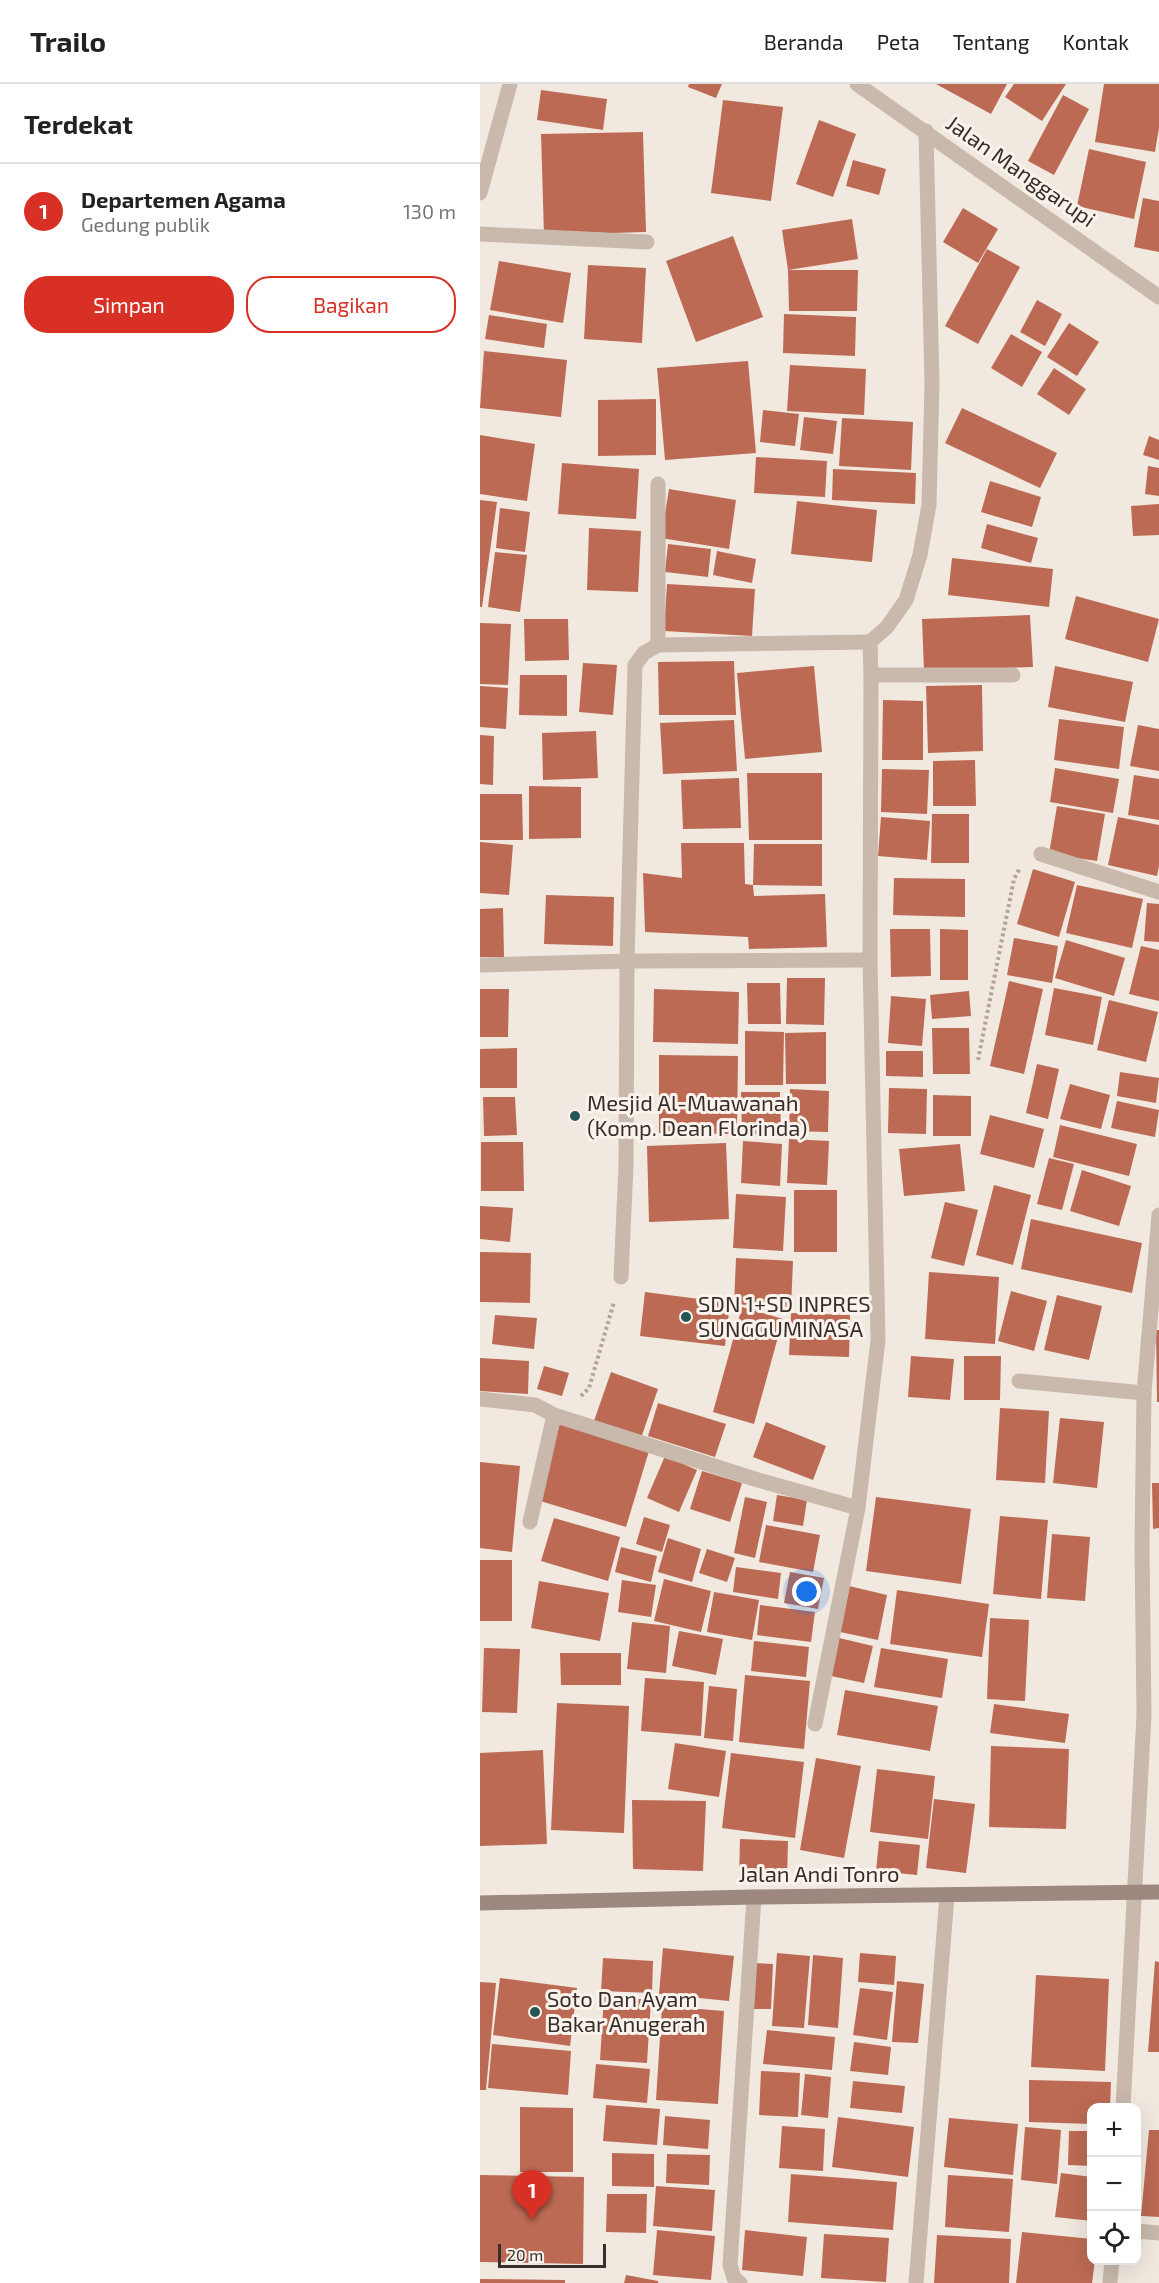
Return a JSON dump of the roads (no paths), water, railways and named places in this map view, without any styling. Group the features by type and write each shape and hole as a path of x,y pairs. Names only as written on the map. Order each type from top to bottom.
{"street":[{"path":"480,190 510,84"},
{"name":"Jalan Manggarupi","path":"857,84 1159,297"},
{"path":"621,1277 626,1166 627,961 635,665 644,653 658,645 870,642 887,627 906,600 920,555 929,505 932,383 926,131"},
{"path":"480,234 647,242"},
{"path":"658,484 658,645"},
{"path":"815,1724 858,1508 878,1340 870,960 870,642"},
{"path":"871,675 1012,675"},
{"path":"1041,854 1159,892"},
{"path":"480,966 627,961 870,960"},
{"path":"1123,2103 1144,1715 1142,1546 1144,1393 1159,1215"},
{"path":"1019,1381 1144,1393"},
{"path":"480,1399 535,1405 554,1415 759,1480 858,1508"},
{"path":"530,1522 554,1415"},
{"name":"Jalan Andi Tonro","path":"480,1903 1159,1892"},
{"path":"916,2283 947,1896"},
{"path":"740,2283 734,2278 730,2265 754,1897"},
{"path":"1141,2231 1159,2233"},
{"path":"1110,2283 1112,2265"}],"place":[{"name":"Mesjid Al-Muawanah (Komp. Dean Florinda)","path":"575,1116"},
{"name":"SDN 1+SD INPRES SUNGGUMINASA","path":"686,1317"},
{"name":"Soto Dan Ayam Bakar Anugerah","path":"535,2012"},
{"name":"Departemen Agama","path":"532,2220"}]}
